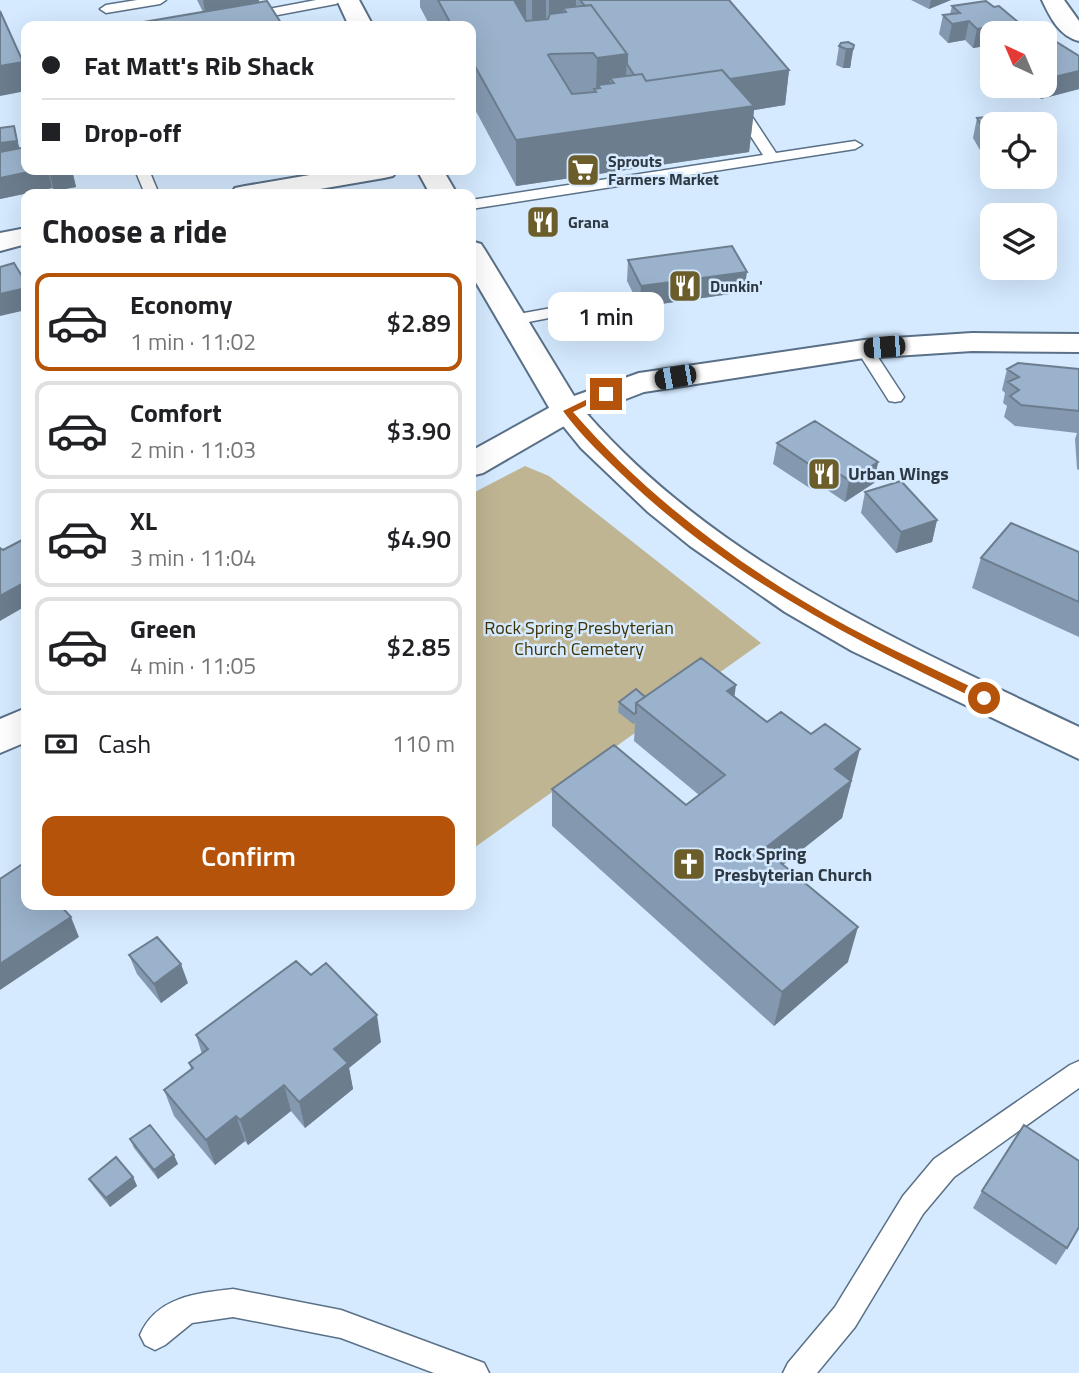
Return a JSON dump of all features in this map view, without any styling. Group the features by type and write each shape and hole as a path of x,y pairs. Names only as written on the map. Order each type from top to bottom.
{"main road":[{"path":"348,0 358,21"},
{"path":"1053,0 1064,20 1079,34"},
{"path":"272,189 347,175"},
{"path":"0,242 21,237"},
{"path":"476,258 567,411 594,443 660,504 702,538 788,597 865,640 1079,744"},
{"path":"476,463 567,411 639,383 864,349 972,342 1079,344"},
{"path":"0,738 21,726"}],"lane":[{"path":"105,5 160,0"},
{"path":"222,21 295,4 336,0"},
{"path":"742,112 772,158"},
{"path":"476,204 855,145"},
{"path":"513,320 579,307"},
{"path":"864,349 895,397"},
{"path":"798,1373 845,1317 913,1205 944,1168 1079,1073"},
{"path":"155,1335 186,1310 233,1303 341,1324 474,1373"}],"green space":[{"name":"Rock Spring Presbyterian Church Cemetery","path":"525,466 549,476 761,643 476,846 476,491"}],"building":[{"path":"438,0 514,0 526,21 548,19 550,14 566,12 563,8 591,5 627,54 597,58 593,53 548,55 572,94 596,92 594,89 600,88 598,85 614,83 610,78 642,74 646,81 722,70 754,106 516,140 476,68 476,21 449,21"},
{"path":"580,0 729,0 789,70 730,79 722,70 646,81 642,74 634,75 627,64 627,54 591,5 585,6"},
{"path":"267,1 280,21 149,21"},
{"path":"986,1 994,7 999,6 1017,21 980,21 980,28 977,29 969,21 952,24 943,15 960,13 952,6"},
{"path":"0,11 21,62 0,66"},
{"path":"1057,42 1079,56 1079,71 1057,76"},
{"path":"841,43 854,45 853,49 839,46"},
{"path":"14,126 17,141 0,143 0,128"},
{"path":"21,148 21,174 0,178 0,152"},
{"path":"732,246 747,272 641,286 628,260"},
{"path":"14,263 21,275 21,289 0,294 0,267"},
{"path":"1018,363 1079,369 1079,411 1021,405 1010,396 1019,390 1008,382 1019,377 1007,369"},
{"path":"815,421 878,462 849,480 823,464 815,468 777,443"},
{"path":"901,481 937,520 901,532 865,492"},
{"path":"1011,523 1079,552 1079,602 981,558"},
{"path":"21,541 21,585 0,596 0,548 3,550"},
{"name":"Rock Spring Presbyterian Church","path":"701,658 736,685 727,691 767,722 781,712 811,734 825,724 860,749 835,769 851,781 764,849 858,927 782,992 552,789 614,745 686,805 725,775 636,703"},
{"path":"636,689 645,697 636,703 634,714 619,702"},
{"path":"21,865 21,910 65,910 71,917 0,964 0,879"},
{"path":"157,937 181,964 154,984 129,955"},
{"path":"296,961 311,975 326,963 377,1015 334,1049 348,1063 299,1102 284,1085 240,1120 236,1116 206,1140 164,1090 193,1068 189,1063 208,1049 196,1035"},
{"path":"150,1125 174,1155 154,1170 130,1139"},
{"path":"1024,1125 1079,1161 1079,1227 1067,1248 982,1191"},
{"path":"116,1157 133,1177 106,1198 89,1179"}],"place":[{"name":"Sprouts Farmers Market","path":"583,170"},
{"name":"Grana","path":"543,222"},
{"name":"Dunkin'","path":"685,286"},
{"name":"Urban Wings","path":"824,474"},
{"name":"Rock Spring Presbyterian Church","path":"689,864"}],"route":[{"path":"606,394 567,411 594,443 660,504 702,538 798,603 865,640 984,698"}]}
